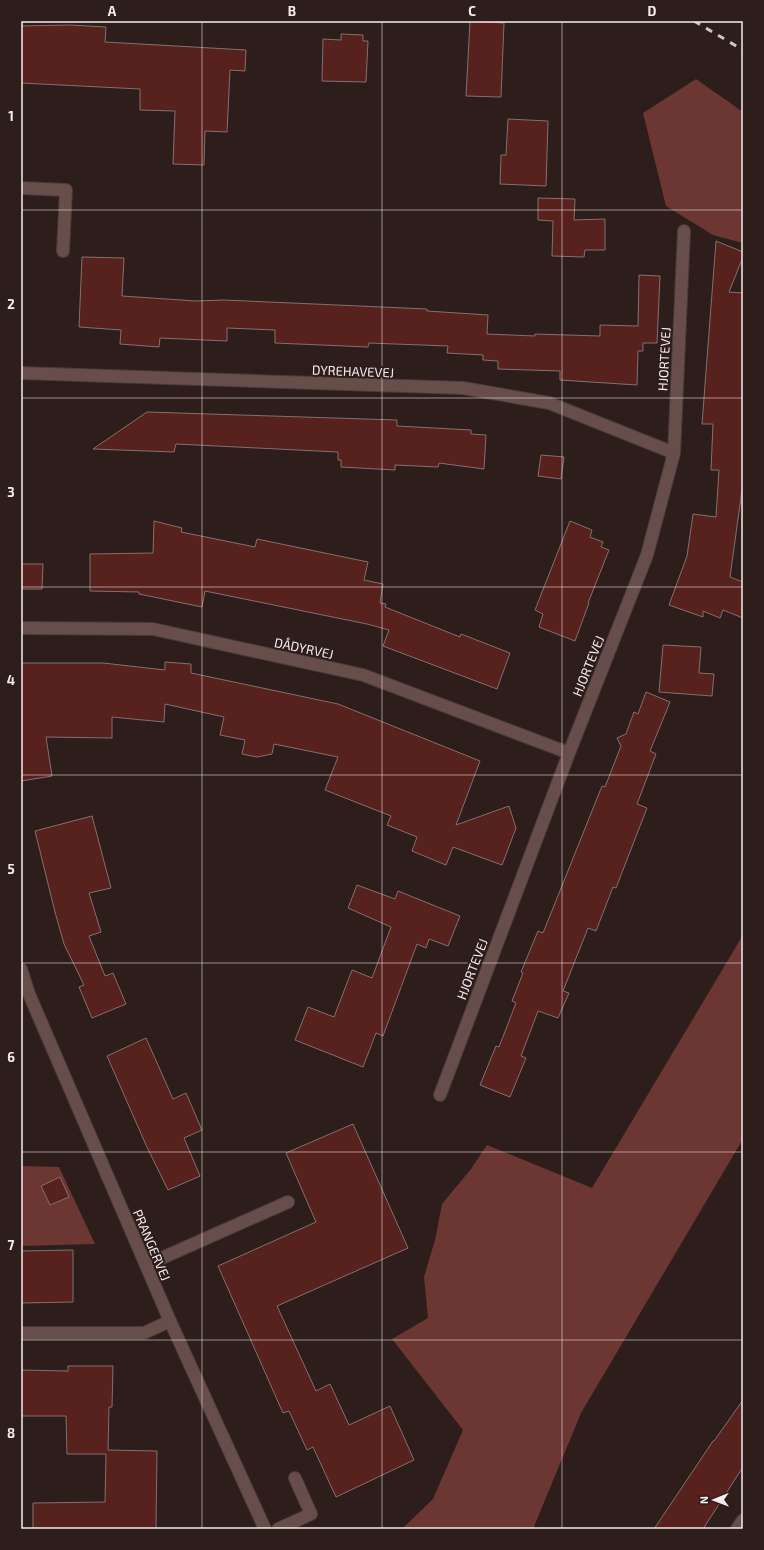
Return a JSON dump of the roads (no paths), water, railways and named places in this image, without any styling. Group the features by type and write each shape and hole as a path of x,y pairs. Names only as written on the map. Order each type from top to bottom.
{"street":[{"path":"21,188 66,190 63,251"},
{"name":"HJORTEVEJ","path":"440,1095 569,752 647,555 674,453 684,231"},
{"name":"DYREHAVEVEJ","path":"21,373 463,388 550,404 674,453"},
{"name":"DÅDYRVEJ","path":"21,628 153,629 363,675 569,752"},
{"name":"PRANGERVEJ","path":"21,969 25,995 170,1321 265,1529"},
{"path":"146,1265 288,1202"},
{"path":"21,1333 144,1333 170,1321"},
{"path":"278,1529 311,1514 295,1478"},
{"path":"737,1529 743,1520"}],"railway":[{"path":"694,21 743,50"}]}
